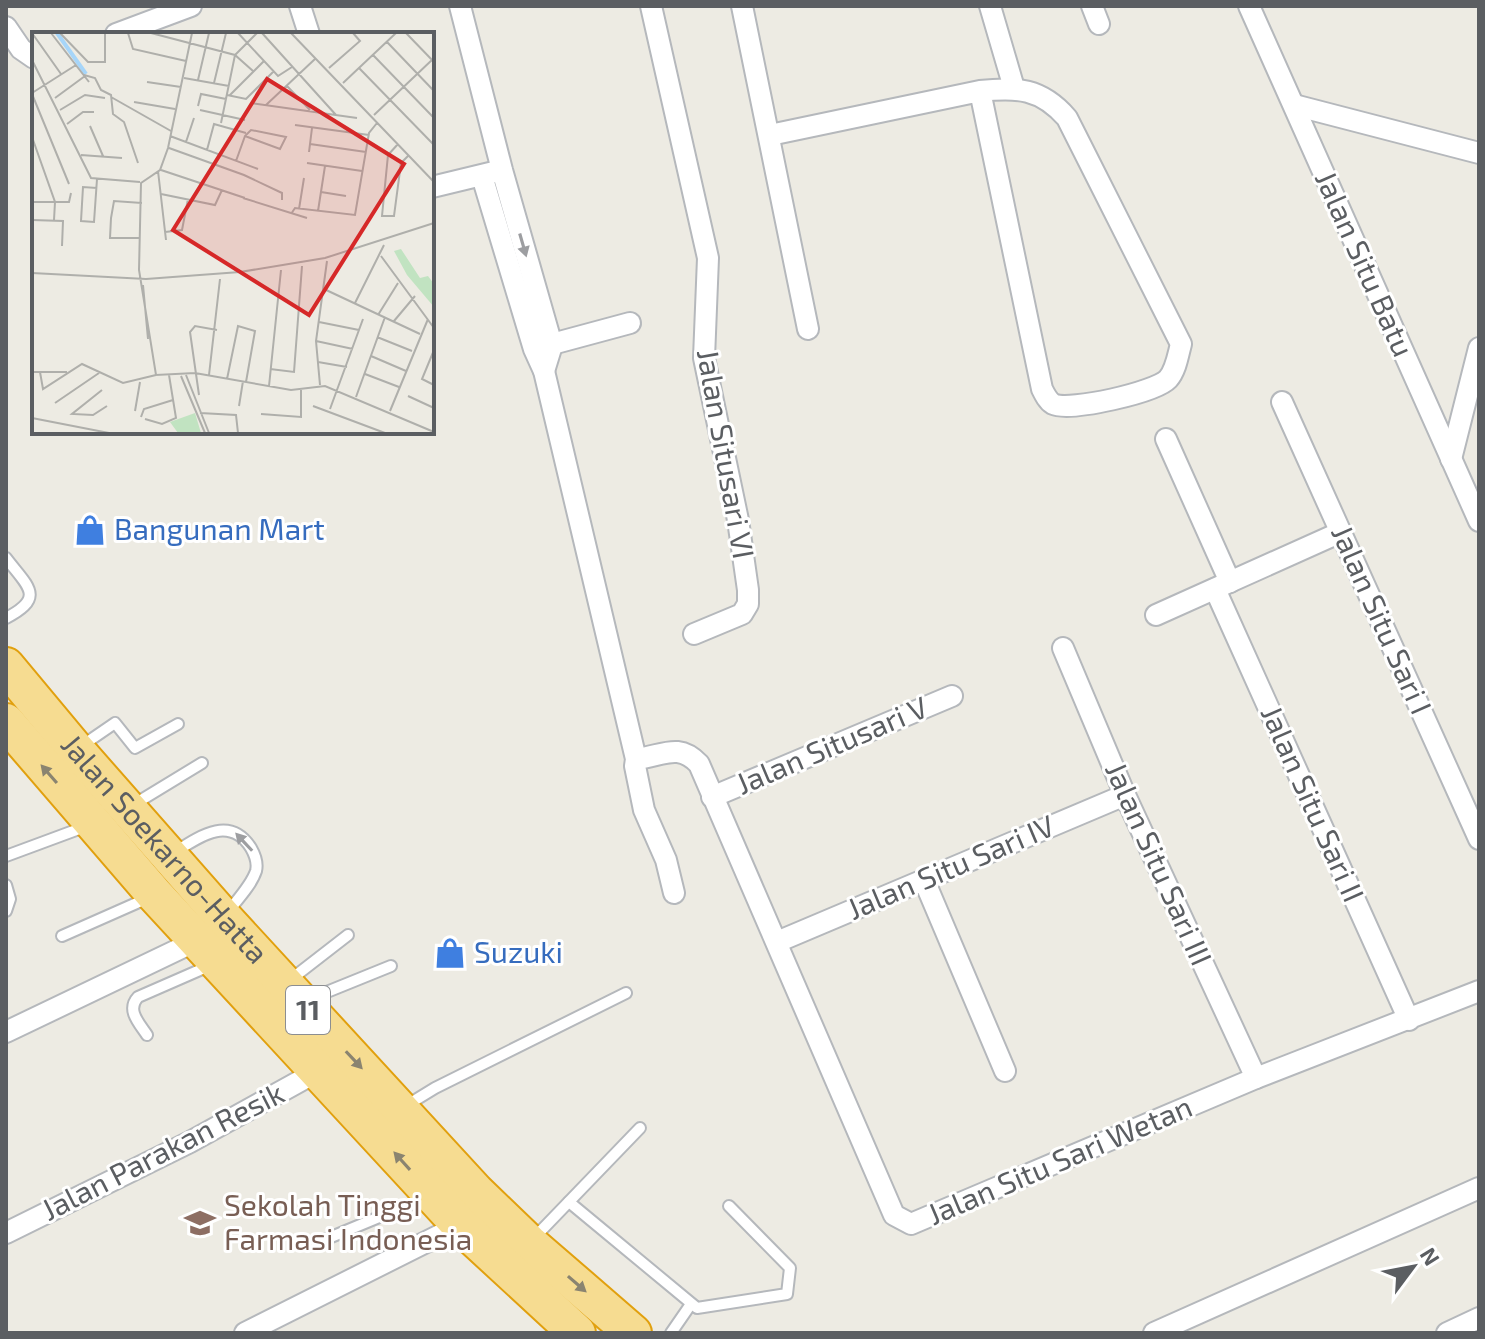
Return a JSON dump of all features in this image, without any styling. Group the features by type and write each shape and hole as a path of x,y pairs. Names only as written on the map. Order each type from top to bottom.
{"highway":[{"name":"Jalan Soekarno-Hatta","path":"6,666 169,856 213,939 320,1070 460,1225 577,1333"},
{"name":"Jalan Soekarno-Hatta","path":"6,722 155,895 293,993 476,1192 529,1243 633,1333"}],"street":[{"path":"121,32 191,6"},
{"path":"300,6 308,32"},
{"path":"460,6 492,173 543,347 544,371 636,759 644,810 666,860 674,893"},
{"name":"Jalan Situsari VI","path":"651,6 708,258 704,358 738,520 748,590 748,604 742,614 694,634"},
{"path":"742,6 808,329"},
{"path":"990,6 1014,88"},
{"name":"Jalan Situ Batu","path":"1249,6 1451,459 1470,485 1479,521"},
{"path":"6,27 21,49 32,57"},
{"path":"770,135 980,91 1014,88 1041,96 1057,106 1067,118 1181,344 1173,371 1161,384 1096,404 1056,405 1046,397 980,91"},
{"path":"1294,105 1479,153"},
{"path":"434,187 492,173"},
{"path":"543,347 630,323"},
{"path":"1451,459 1479,348"},
{"name":"Jalan Situ Sari I","path":"1282,402 1479,839"},
{"name":"Jalan Situ Sari II","path":"1166,439 1222,585 1409,1020"},
{"path":"1156,615 1341,532"},
{"name":"Jalan Situ Sari III","path":"1063,648 1125,795 1256,1078"},
{"name":"Jalan Situsari V","path":"712,797 952,696"},
{"name":"Jalan Situ Sari Wetan","path":"636,759 676,750 690,754 699,764 894,1215 911,1224 1256,1078 1479,991"},
{"name":"Jalan Situ Sari IV","path":"777,942 1125,795"},
{"path":"924,880 1005,1071"},
{"path":"6,1032 213,939"},
{"name":"Jalan Parakan Resik","path":"6,1233 190,1142 320,1070"},
{"path":"1154,1333 1479,1188"},
{"path":"252,1332 460,1225"},
{"path":"1447,1333 1479,1318"}],"lane":[{"path":"6,558 28,588 31,599 27,607 6,618"},
{"path":"76,750 112,724 119,725 135,748 178,724"},
{"path":"127,809 202,763"},
{"path":"6,856 93,824"},
{"path":"147,1035 132,1010 133,1003 213,939 256,871 256,857 249,844 235,832 224,829 210,832 169,856"},
{"path":"6,885 10,899 6,911"},
{"path":"62,936 155,895"},
{"path":"293,993 348,935"},
{"path":"293,993 391,966"},
{"path":"399,1110 435,1088 626,993"},
{"path":"529,1243 640,1128"},
{"path":"324,1240 433,1195"},
{"path":"569,1202 691,1304 702,1308 784,1295 788,1292 790,1268 729,1206"},
{"path":"671,1333 691,1304"}],"place":[{"name":"Bangunan Mart","path":"90,530"},
{"name":"Suzuki","path":"450,953"},
{"name":"Sekolah Tinggi Farmasi Indonesia","path":"200,1223"}]}
